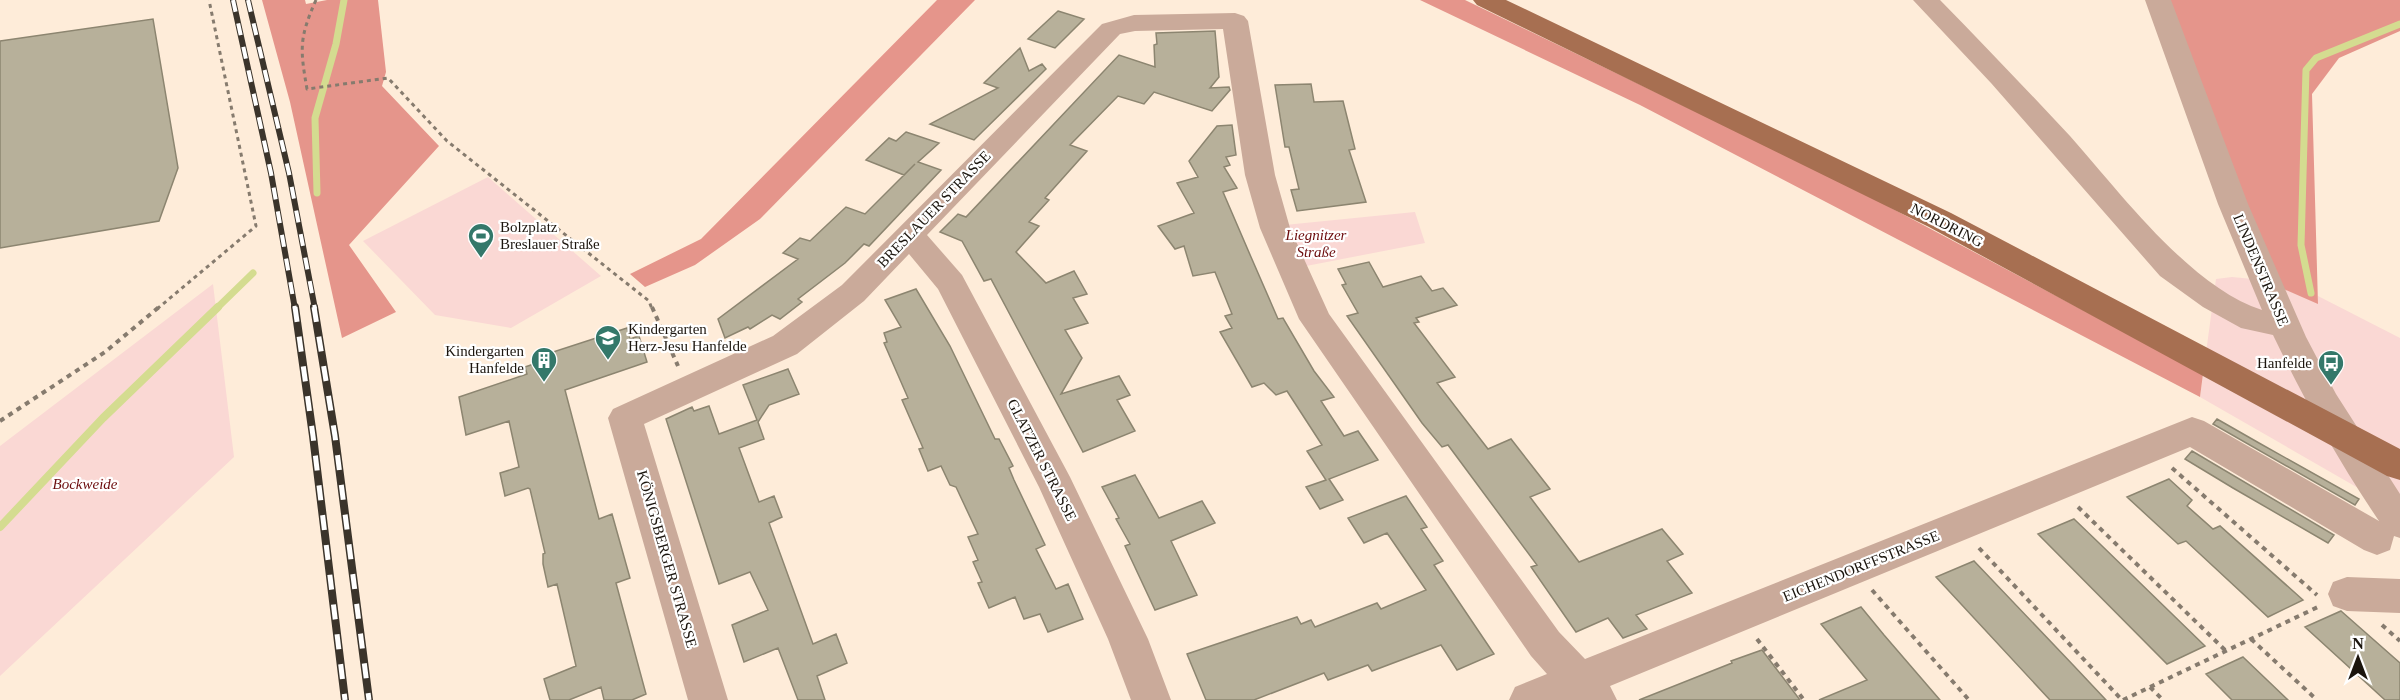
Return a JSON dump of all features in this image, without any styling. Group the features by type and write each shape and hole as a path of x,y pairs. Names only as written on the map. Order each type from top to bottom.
{"main road":[{"name":"NORDRING","path":"1486,0 1940,220 2400,466"}],"street":[{"path":"1926,0 2001,77 2171,268 2214,299 2252,320 2284,325"},
{"name":"LINDENSTRASSE","path":"2158,0 2262,280 2316,392 2388,531"},
{"path":"1236,10 1260,175 1275,228 1315,319 1545,644 1588,690"},
{"name":"BRESLAUER STRASSE","path":"625,417 785,345 853,293 1111,29 1134,22 1236,10"},
{"name":"GLATZER STRASSE","path":"909,234 951,283 988,354 1062,497 1128,639 1151,700"},
{"name":"KÖNIGSBERGER STRASSE","path":"625,417 708,700"},
{"name":"EICHENDORFFSTRASSE","path":"1529,700 1588,690 1738,615 2192,432 2388,531"},
{"path":"2337,598 2400,596"}],"path":[{"path":"0,421 105,352 256,226 208,0"},
{"path":"316,0 304,26 300,51 307,88 388,78 447,141 649,301 683,377 691,388"},
{"path":"2151,449 2302,585 2337,598 2400,641"},
{"path":"2058,486 2226,651"},
{"path":"1959,526 2122,700 2337,598"},
{"path":"1854,569 1969,700"},
{"path":"1738,615 1804,700"},
{"path":"2251,639 2317,700"},
{"path":"2150,687 2163,700"}],"green space":[{"name":"Bolzplatz Breslauer Straße","path":"488,177 601,276 511,328 435,315 363,241"},
{"name":"Liegnitzer Straße","path":"1415,212 1425,243 1301,267 1285,225"},
{"path":"2232,277 2263,280 2318,303 2318,296 2400,338 2400,523 2386,504 2200,397 2216,279"},
{"name":"Bockweide","path":"213,284 234,457 0,676 0,446"}],"shaded area":[{"path":"262,0 305,0 306,4 327,0 378,0 386,72 382,86 439,146 349,245 396,312 342,338 290,102"},
{"path":"937,0 975,0 760,219 695,265 645,287 630,274 701,239"},
{"path":"1420,0 1465,0 1850,186 2203,374 2200,397 1640,105"},
{"path":"2158,0 2400,0 2400,31 2339,58 2312,94 2318,304 2263,280"}],"building":[{"path":"1058,11 1084,19 1055,48 1028,39"},
{"path":"153,19 178,168 159,221 0,248 0,41"},
{"path":"1215,31 1219,77 1210,88 1229,87 1230,90 1212,111 1154,92 1144,104 1118,96 1070,145 1087,151 1045,198 1049,200 1029,222 1039,226 1016,252 1046,283 1074,271 1087,294 1073,298 1088,323 1065,330 1082,358 1061,394 1119,376 1130,395 1117,400 1135,431 1083,452 991,279 984,281 962,241 940,232 958,214 966,217 1119,55 1155,67 1156,33"},
{"path":"1020,48 1029,71 1042,64 1046,69 974,140 930,124 998,88 984,83"},
{"path":"1311,84 1314,102 1343,101 1355,149 1349,150 1366,202 1297,211 1291,190 1299,189 1289,147 1285,147 1275,85"},
{"path":"1232,125 1236,155 1226,157 1230,165 1224,167 1237,188 1223,192 1278,319 1283,318 1314,371 1334,397 1321,401 1344,436 1358,431 1378,460 1329,479 1343,500 1320,509 1306,487 1326,480 1307,451 1322,445 1287,391 1276,395 1264,383 1252,387 1220,332 1232,328 1225,316 1232,314 1215,272 1193,276 1184,246 1175,249 1158,226 1194,213 1177,183 1198,177 1189,161 1217,126"},
{"path":"906,132 939,143 918,162 941,170 869,246 864,244 845,263 798,299 802,302 780,319 772,315 750,329 748,327 725,338 718,319 798,259 783,253 800,238 810,241 846,207 865,214 904,175 866,160 889,138 896,141"},
{"path":"1369,262 1383,287 1421,276 1432,291 1443,288 1457,305 1416,318 1419,322 1414,323 1455,377 1437,383 1488,449 1511,439 1550,489 1530,497 1579,562 1662,529 1683,554 1667,561 1692,593 1636,615 1647,629 1623,638 1608,618 1576,632 1531,567 1537,565 1448,445 1442,447 1422,423 1347,316 1358,313 1342,285 1346,284 1338,269"},
{"path":"916,289 950,346 995,439 999,439 1013,466 1009,468 1045,545 1036,549 1056,589 1068,584 1083,619 1048,632 1040,614 1024,619 1015,597 989,608 978,583 982,582 973,562 978,560 968,537 978,534 956,487 950,485 941,466 928,471 919,449 923,448 902,400 908,398 884,343 887,342 884,333 901,327 885,300"},
{"path":"627,328 630,339 639,336 647,362 565,390 599,519 612,514 630,578 616,583 646,694 632,700 604,700 601,687 569,700 550,700 544,679 576,666 557,584 548,587 543,564 545,553 530,489 505,496 500,473 519,467 509,421 466,435 459,397 527,374 525,367 551,358 550,353"},
{"path":"788,369 799,394 769,405 758,422 764,439 739,448 759,502 774,496 782,517 769,523 813,644 836,634 847,663 817,676 825,700 798,700 778,648 744,662 732,625 768,610 750,572 719,584 666,419 692,407 694,411 709,406 719,434 757,420 743,385"},
{"path":"2217,419 2359,499 2355,505 2213,424"},
{"path":"2192,451 2334,535 2328,543 2233,488 2185,459"},
{"path":"1135,475 1159,518 1202,501 1215,523 1171,541 1197,595 1155,610 1125,546 1130,544 1116,519 1119,518 1102,487"},
{"path":"2169,479 2192,500 2187,506 2213,529 2220,526 2303,600 2268,617 2186,541 2178,544 2127,497"},
{"path":"1406,496 1427,527 1421,529 1443,561 1434,565 1494,654 1457,670 1441,645 1372,671 1368,665 1328,680 1324,673 1254,700 1206,700 1187,654 1297,617 1301,624 1311,620 1315,627 1377,603 1381,609 1426,590 1387,533 1364,543 1348,518"},
{"path":"2074,519 2205,646 2167,664 2038,534"},
{"path":"1974,561 2106,700 2050,700 1936,577"},
{"path":"1861,607 1940,700 1819,700 1867,680 1821,624"},
{"path":"2341,611 2400,663 2400,700 2385,700 2305,627"},
{"path":"1762,650 1800,700 1639,700 1732,663 1731,661"},
{"path":"2243,657 2288,700 2232,700 2206,674"}],"waterway":[{"path":"317,193 315,118 336,44 344,0"},
{"path":"2311,293 2301,245 2306,70 2316,58 2400,24"},
{"path":"216,309 253,273"},
{"path":"0,527 103,418 218,307"}],"railway":[{"path":"233,0 271,173 295,309"},
{"path":"248,0 289,173 315,309"},
{"path":"295,307 345,700"},
{"path":"314,307 335,436 369,700"}],"place":[{"name":"Bolzplatz Breslauer Straße","path":"481,259"},
{"name":"Kindergarten Herz-Jesu Hanfelde","path":"608,361"},
{"name":"Kindergarten Hanfelde","path":"544,383"},
{"name":"Hanfelde","path":"2331,386"}]}
